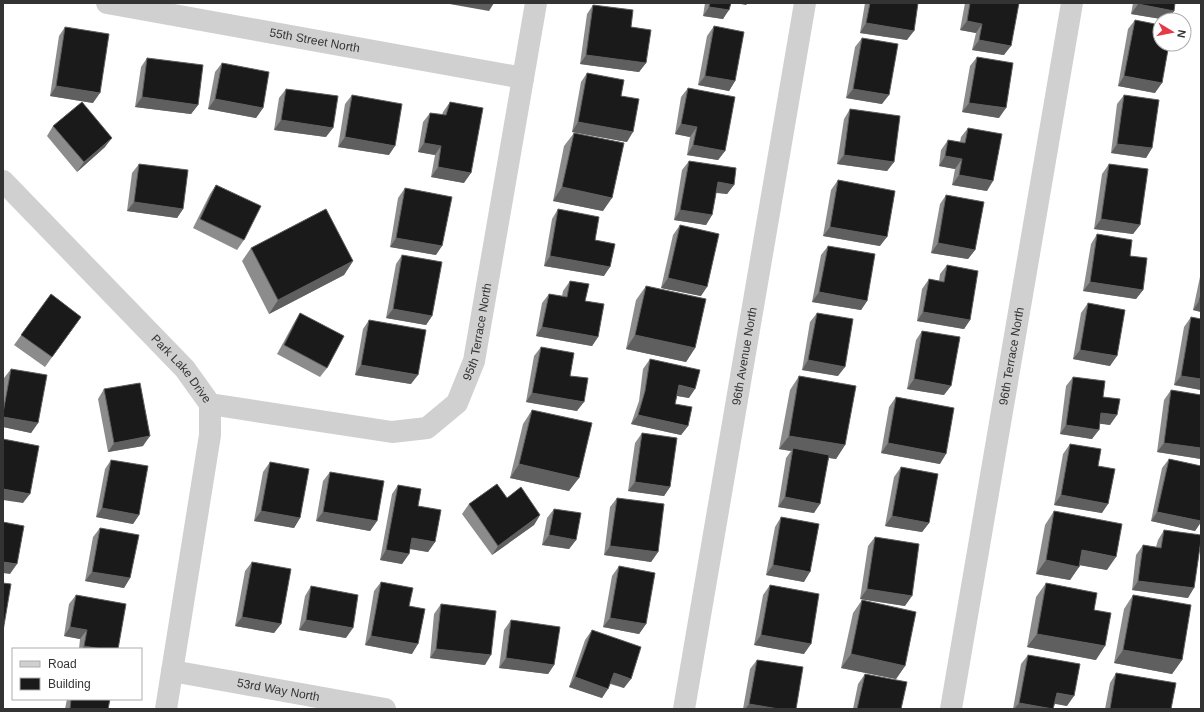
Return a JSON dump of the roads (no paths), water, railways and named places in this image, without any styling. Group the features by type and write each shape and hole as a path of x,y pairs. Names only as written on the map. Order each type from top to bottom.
{"street":[{"name":"55th Street North","path":"107,3 523,78"},
{"name":"95th Terrace North","path":"210,404 392,432 427,428 457,404 474,362 536,3"},
{"name":"96th Avenue North","path":"684,709 805,3"},
{"name":"96th Terrace North","path":"951,709 1072,3"},
{"name":"Park Lake Drive","path":"3,181 185,369 210,404 210,435 166,709"},
{"name":"53rd Way North","path":"172,671 385,709"}]}
